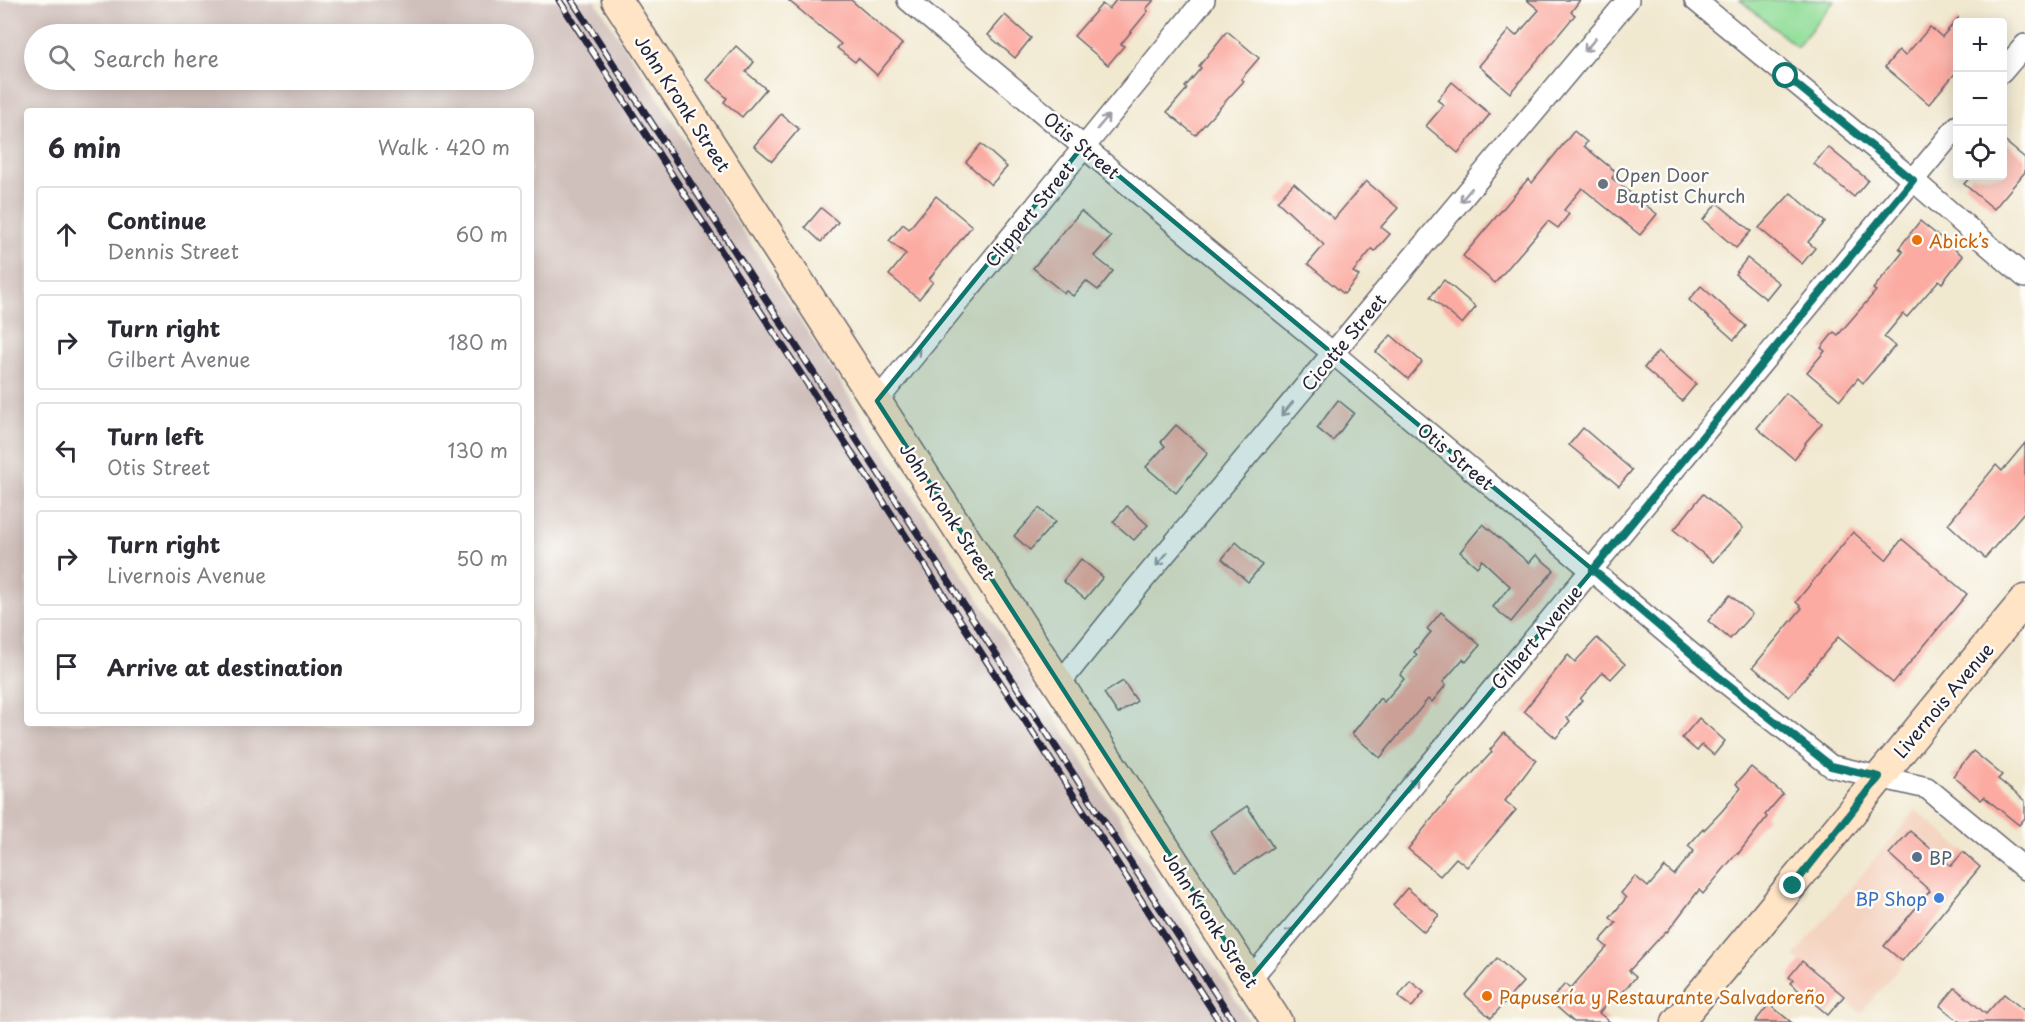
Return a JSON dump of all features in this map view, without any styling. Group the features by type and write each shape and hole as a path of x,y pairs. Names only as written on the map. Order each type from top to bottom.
{"street":[{"name":"John Kronk Street","path":"617,0 1277,1022"},
{"name":"Otis Street","path":"908,0 1720,678 1831,766 1927,788 2025,869"},
{"name":"Clippert Street","path":"877,401 1204,0"},
{"name":"Cicotte Street","path":"1059,684 1628,0"},
{"path":"1695,0 1913,180 2025,277"},
{"path":"2007,66 2025,45"},
{"name":"Gilbert Avenue","path":"1250,979 1515,660 1593,570 1953,132"},
{"name":"Livernois Avenue","path":"1677,1022 1779,903 2025,600"}],"highlighted area":[{"path":"1083,146 1593,570 1250,979 877,401"}],"shaded area":[{"path":"0,0 595,0 1250,1022 0,1022"},
{"path":"1916,810 1983,867 1861,1013 1794,956"}],"green space":[{"path":"1740,0 1835,0 1797,47"}],"building":[{"path":"788,0 851,0 902,44 877,75 858,58 855,62 837,48 841,44"},
{"path":"1116,0 1154,0 1146,9 1148,11 1121,44 1124,46 1108,65 1074,36 1102,4 1109,9"},
{"path":"1527,0 1580,0 1571,12 1575,15 1510,93 1479,66 1509,30 1516,36 1539,10"},
{"path":"1005,15 1031,38 1015,58 988,35"},
{"path":"1953,24 1953,76 1929,104 1885,67 1899,50 1905,56 1930,27 1942,37"},
{"path":"1227,31 1259,58 1241,79 1244,81 1195,135 1167,112 1187,89 1185,87 1201,68 1199,66"},
{"path":"736,46 754,62 746,72 766,89 742,117 724,102 727,98 707,80"},
{"path":"1452,82 1490,114 1458,153 1426,126 1444,105 1437,100"},
{"path":"781,114 799,129 772,161 754,146"},
{"path":"1574,131 1587,142 1584,146 1616,172 1612,178 1657,214 1640,235 1582,188 1564,210 1569,214 1558,228 1548,221 1495,283 1463,256 1528,179 1532,183"},
{"path":"2007,143 2025,158 2025,172 1994,209 1964,184 1968,180 2007,180"},
{"path":"981,144 1007,167 991,185 966,162"},
{"path":"1828,147 1868,180 1854,197 1814,164"},
{"path":"1366,181 1398,208 1381,227 1390,234 1375,251 1372,249 1353,272 1359,276 1344,294 1308,264 1324,245 1277,201 1294,183 1334,219"},
{"path":"1791,193 1825,222 1808,242 1815,248 1802,264 1759,228"},
{"path":"936,196 972,226 929,279 933,282 919,299 889,275 906,254 889,241 903,224 909,229"},
{"path":"1717,203 1751,231 1736,248 1703,220"},
{"path":"821,208 838,222 821,242 805,227"},
{"path":"1081,211 1111,237 1094,256 1113,271 1098,290 1086,281 1073,296 1066,291 1064,293 1033,268"},
{"path":"1920,221 1963,256 1942,283 1939,280 1907,317 1903,314 1884,337 1895,346 1863,383 1858,378 1840,400 1807,372 1825,351 1821,348 1834,332 1838,335 1876,291 1873,289 1903,252 1899,248"},
{"path":"1747,258 1779,283 1766,299 1735,274"},
{"path":"1444,280 1476,307 1462,324 1430,297"},
{"path":"1701,286 1746,326 1734,340 1689,300"},
{"path":"1391,335 1422,362 1408,379 1376,352"},
{"path":"1658,351 1696,384 1682,401 1644,368"},
{"path":"1786,393 1822,423 1794,459 1757,428"},
{"path":"1338,400 1354,413 1333,441 1317,428"},
{"path":"1176,425 1208,453 1176,493 1146,467 1165,446 1161,442"},
{"path":"1583,428 1632,470 1619,486 1569,445"},
{"path":"2025,443 2025,511 1985,558 1948,524 1996,465 2002,471"},
{"path":"1703,494 1743,528 1713,562 1674,530"},
{"path":"1127,506 1148,525 1134,540 1113,522"},
{"path":"1039,508 1055,522 1030,550 1014,536"},
{"path":"1483,524 1529,563 1536,555 1554,570 1511,622 1493,607 1510,586 1482,560 1477,567 1460,552"},
{"path":"1853,532 1886,560 1902,539 1967,594 1893,683 1838,637 1789,697 1753,667 1802,608 1796,602"},
{"path":"1236,542 1262,565 1248,582 1222,559"},
{"path":"1081,559 1103,577 1085,599 1063,581"},
{"path":"1730,595 1752,614 1730,639 1708,621"},
{"path":"1441,612 1480,645 1466,662 1463,659 1443,682 1446,685 1432,702 1428,699 1380,758 1352,734 1380,698 1384,702 1404,679 1400,675 1417,655 1414,652 1431,632 1427,629"},
{"path":"1597,638 1625,664 1611,679 1603,672 1580,699 1582,700 1567,718 1570,721 1556,738 1524,711 1568,655 1575,662"},
{"path":"1123,681 1137,701 1118,714 1104,693"},
{"path":"1699,718 1725,741 1714,755 1702,745 1697,751 1682,738"},
{"path":"1504,733 1536,760 1505,801 1516,810 1467,867 1456,858 1440,876 1408,849 1437,812 1492,752 1490,750"},
{"path":"1973,751 2002,775 1998,779 2025,801 2025,818 2019,825 1984,797 1981,800 1953,776"},
{"path":"1751,767 1783,794 1765,815 1767,817 1738,854 1703,894 1699,890 1667,932 1629,971 1636,977 1621,994 1617,991 1599,1013 1610,1022 1574,1022 1550,1001 1565,984 1570,989 1607,947 1600,941 1616,923 1610,918 1626,898 1621,893 1635,876 1648,887 1665,867 1674,875 1694,851 1688,846 1741,788 1736,784"},
{"path":"1247,806 1273,847 1236,872 1210,831"},
{"path":"1910,831 1951,866 1963,852 1980,867 1902,961 1884,946 1930,891 1889,854"},
{"path":"1407,888 1439,915 1424,932 1393,905"},
{"path":"1497,958 1523,982 1491,1018 1465,995"},
{"path":"1802,961 1844,996 1828,1015 1790,983 1793,980 1789,977"},
{"path":"1410,981 1424,992 1412,1007 1398,997"},
{"path":"1955,988 1986,1014 2004,994 2025,1011 2025,1022 1960,1022 1940,1006"},
{"path":"1769,1004 1791,1022 1755,1022"}],"railway":[{"path":"559,0 1220,1022"},
{"path":"572,0 1234,1022"}],"place":[{"name":"Open Door Baptist Church","path":"1603,184"},
{"name":"Abick’s","path":"1917,240"},
{"name":"BP","path":"1917,857"},
{"name":"BP Shop","path":"1939,898"},
{"name":"Papusería y Restaurante Salvadoreño","path":"1487,996"}],"route":[{"path":"1786,76 1913,180 1593,570 1720,678 1831,766 1879,777 1793,886"}]}
